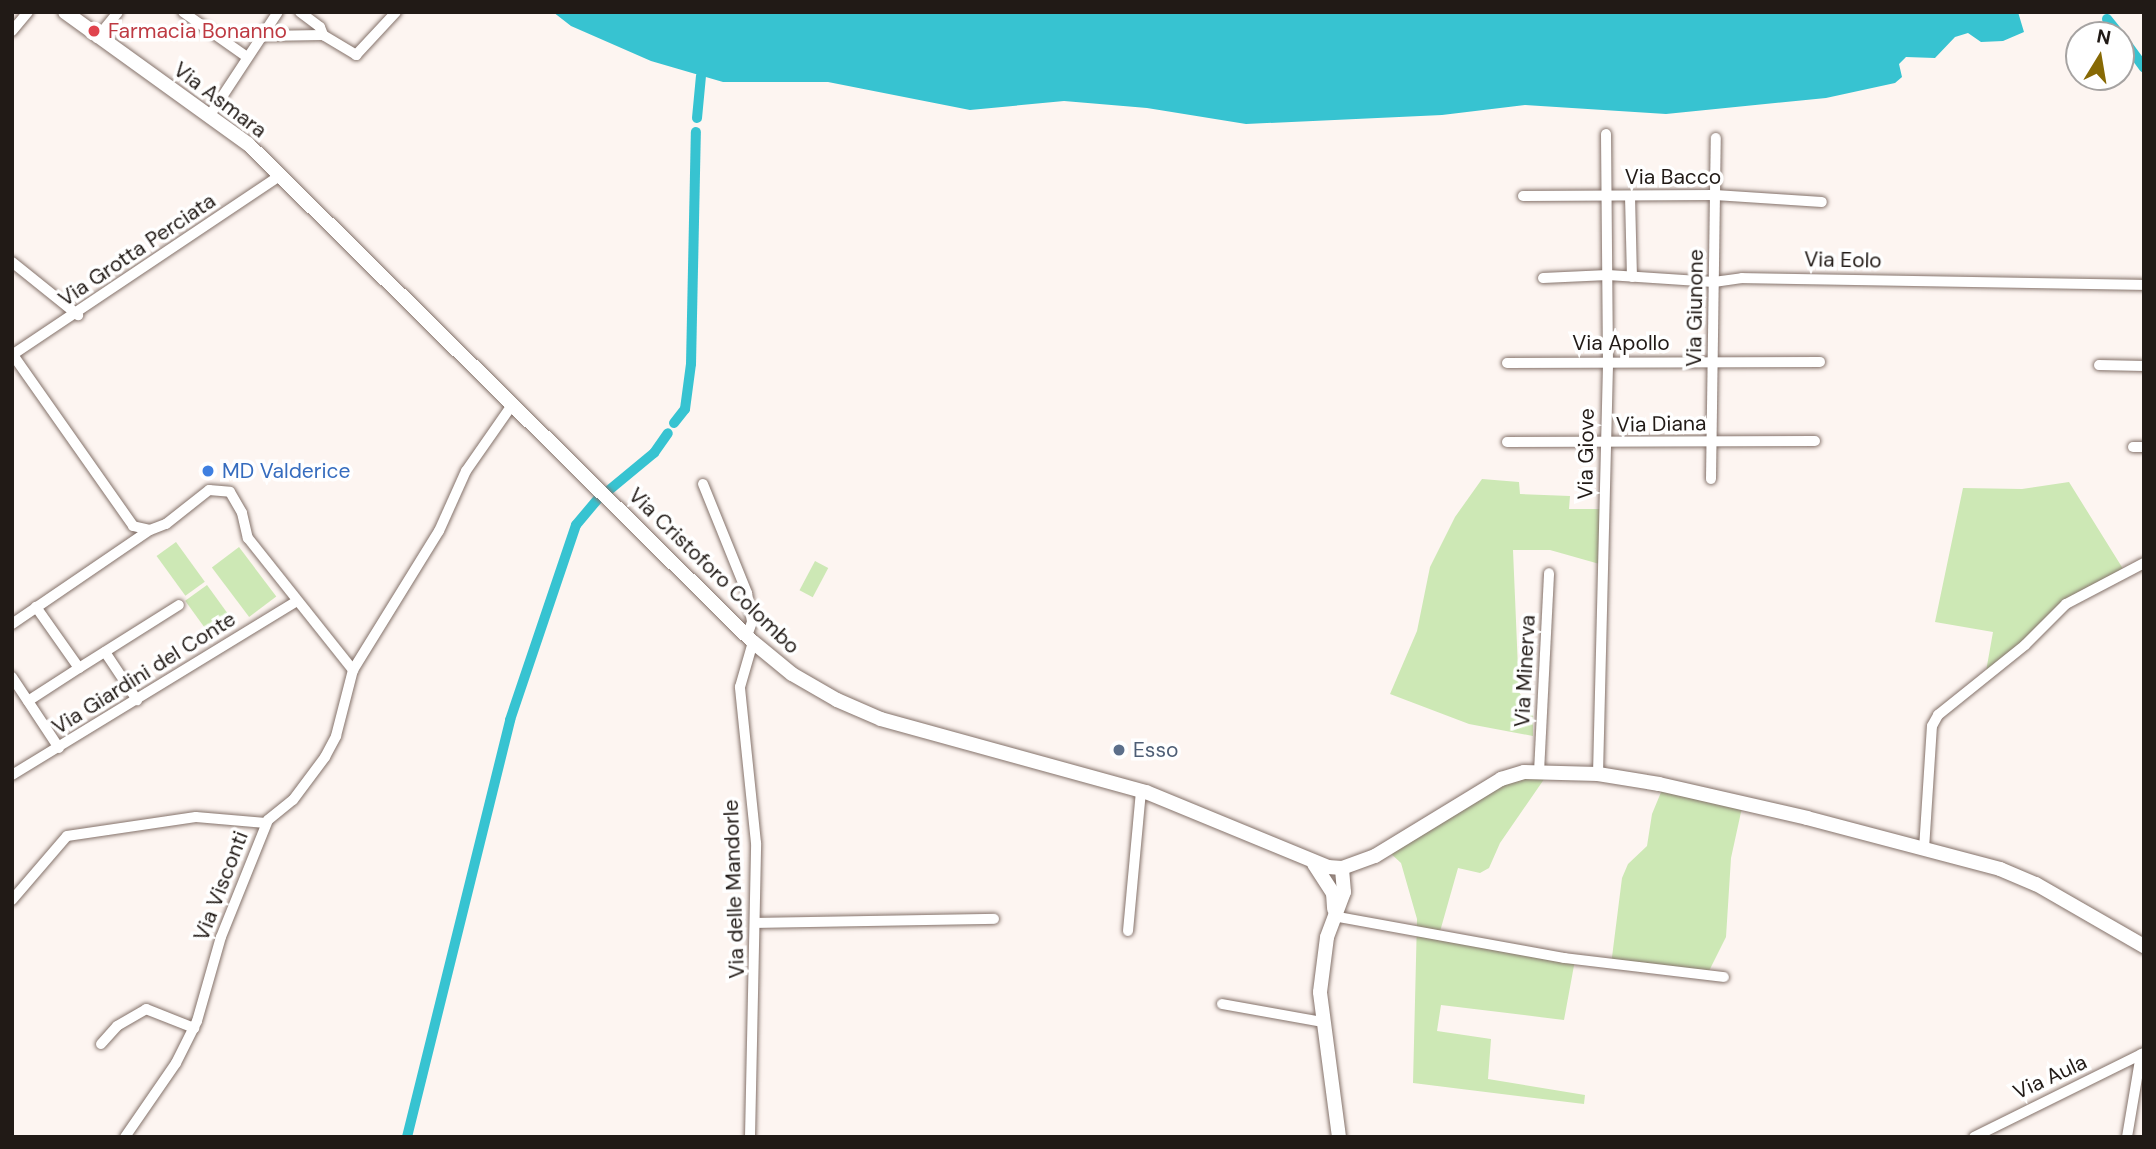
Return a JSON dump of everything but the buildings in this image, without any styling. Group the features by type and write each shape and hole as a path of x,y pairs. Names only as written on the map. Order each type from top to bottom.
{"main road":[{"name":"Via Asmara","path":"65,12 97,38 211,115 281,175"},
{"name":"Via Cristoforo Colombo","path":"281,175 750,639 803,681 881,719 1141,790 1229,824 1314,864 1342,868"},
{"path":"1339,1137 1322,1021 1321,963 1342,868 1374,856 1501,779 1539,772 1598,775 1659,783 1924,849 2000,869 2036,884 2144,946"},
{"path":"1338,892 1374,856"},
{"path":"1314,864 1338,892"}],"street":[{"path":"12,31 28,12"},
{"path":"97,38 118,12"},
{"path":"183,12 247,57"},
{"path":"211,115 278,12"},
{"path":"300,12 320,27 323,35"},
{"path":"262,36 323,35 356,55 396,12"},
{"name":"Via Giove","path":"1598,775 1608,363 1606,134"},
{"name":"Via Giunone","path":"1711,478 1716,138"},
{"name":"Via Grotta Perciata","path":"13,355 78,315 281,175"},
{"name":"Via Bacco","path":"1523,196 1714,195 1822,202"},
{"path":"1630,196 1632,277"},
{"path":"12,261 78,315"},
{"name":"Via Eolo","path":"1543,278 1608,275 1714,282 1742,278 2144,285"},
{"path":"13,355 133,526 150,530"},
{"name":"Via Apollo","path":"1507,363 1820,362"},
{"path":"2099,365 2144,366"},
{"name":"Via Visconti","path":"125,1137 176,1063 194,1028 221,937 266,823 293,800 325,757 336,736 354,670 439,531 466,471 512,405"},
{"name":"Via Diana","path":"1507,442 1604,444 1815,441"},
{"name":"Via delle Mandorle","path":"704,484 747,593 752,622 740,687 755,835 757,923 750,1137"},
{"path":"12,624 150,530 166,524 209,490 230,492 242,513 248,538 295,602 354,670"},
{"path":"1924,849 1932,726 1938,715 2025,645 2066,604 2144,563"},
{"name":"Via Minerva","path":"1539,772 1549,573"},
{"name":"Via Giardini del Conte","path":"12,775 295,602"},
{"path":"27,701 179,605"},
{"path":"36,607 79,668"},
{"path":"105,652 137,700"},
{"path":"12,677 59,748"},
{"path":"1128,931 1141,790"},
{"path":"12,900 67,836 195,817 266,823"},
{"path":"1333,913 1564,958 1724,977"},
{"path":"757,923 994,919"},
{"path":"1222,1004 1322,1021"},
{"path":"101,1044 117,1026 146,1009 194,1028"},
{"path":"2127,1137 2142,1053"},
{"name":"Via Aula","path":"1974,1137 2142,1053"}],"green space":[{"path":"1482,479 1519,482 1520,494 1570,496 1569,509 1603,509 1603,565 1550,550 1513,550 1519,692 1533,714 1533,736 1469,724 1390,694 1417,631 1430,567 1455,517"},
{"path":"2069,482 2125,572 2066,604 1985,677 1993,632 1935,622 1963,488 2022,489"},
{"path":"176,542 205,582 185,596 157,556"},
{"path":"239,547 276,597 249,617 212,567"},
{"path":"815,561 828,568 813,597 800,590"},
{"path":"207,585 236,625 214,641 185,601"},
{"path":"1549,772 1500,843 1489,868 1480,873 1458,868 1439,935 1575,960 1564,1020 1441,1005 1437,1031 1491,1039 1488,1079 1585,1095 1584,1104 1413,1083 1417,919 1401,863 1389,852 1501,779"},
{"path":"1664,785 1743,803 1731,858 1726,937 1707,975 1611,965 1622,878 1628,864 1647,846 1652,814"}],"water":[{"path":"553,12 2018,12 2024,32 2003,41 1981,42 1968,33 1955,37 1935,58 1906,57 1899,64 1902,77 1895,83 1826,98 1666,114 1525,105 1442,115 1246,124 1147,108 1064,101 970,110 828,82 723,82 651,61 571,26"}],"waterway":[{"path":"2135,55 2144,68"},
{"path":"697,118 701,76"},
{"path":"674,423 685,409 691,364 696,132"},
{"path":"608,491 654,453 668,433"},
{"path":"407,1137 510,720 576,525 599,498"}],"place":[{"name":"Farmacia Bonanno","path":"94,31"},
{"name":"MD Valderice","path":"208,471"},
{"name":"Esso","path":"1119,750"}]}
